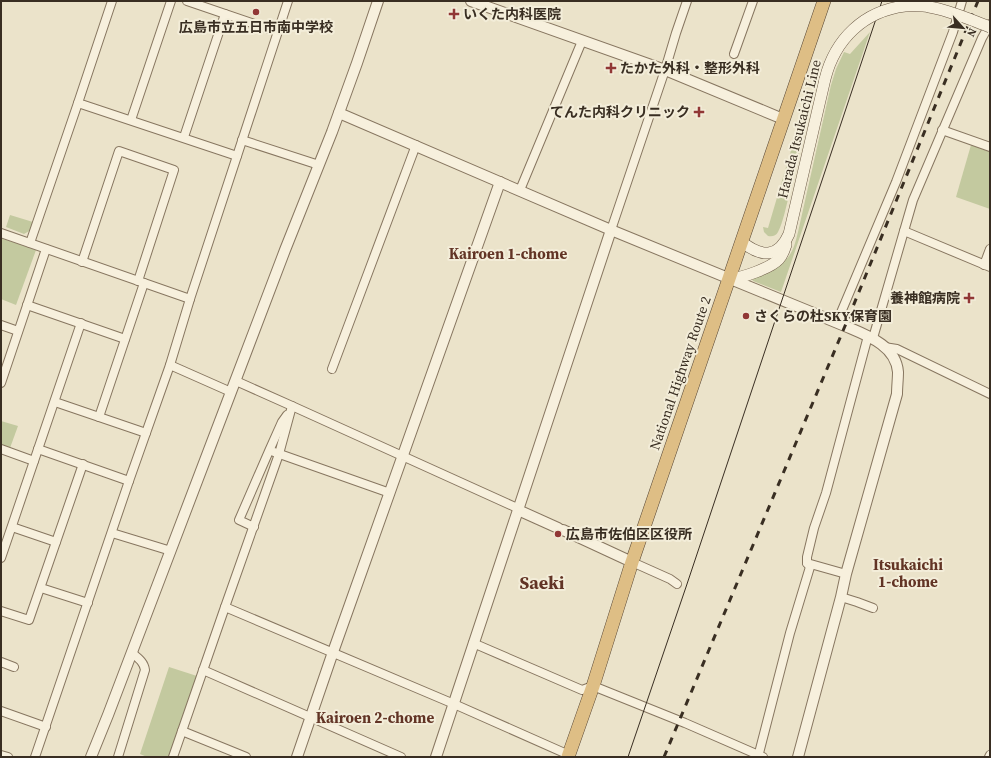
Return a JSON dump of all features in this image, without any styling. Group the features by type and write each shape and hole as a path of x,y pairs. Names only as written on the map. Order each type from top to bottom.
{"highway":[{"name":"National Highway Route 2","path":"569,756 593,686 632,562 824,1"}],"main road":[{"name":"Harada Itsukaichi Line","path":"742,242 749,248 765,254 780,248 785,242 789,234 825,79 832,58 840,43 852,30 869,17 882,11 916,5 944,10 990,27"},
{"path":"730,279 743,276 773,264 784,252 789,234"}],"street":[{"path":"30,243 112,1"},
{"path":"131,120 170,1"},
{"path":"187,1 278,32"},
{"path":"36,757 129,481 170,365 190,299 288,1"},
{"path":"91,757 339,113 378,1"},
{"path":"471,1 665,70 783,119"},
{"path":"436,757 687,1"},
{"path":"734,54 752,1"},
{"path":"837,322 904,161 951,38 962,1"},
{"path":"184,137 225,14"},
{"path":"473,643 582,690 593,686 760,756 790,633 810,567 807,562 814,528 826,493 870,337 913,200 982,38 990,24"},
{"path":"982,38 990,41"},
{"path":"520,190 582,41"},
{"path":"78,103 184,137 237,156"},
{"path":"339,113 611,230 837,322 870,337 891,353 898,371 897,394 846,574 798,757"},
{"path":"942,130 990,147"},
{"path":"242,140 319,165"},
{"path":"332,369 416,145"},
{"path":"82,262 119,151 174,170 125,339 99,417"},
{"path":"297,757 500,182"},
{"path":"904,231 987,266 990,249"},
{"path":"1,233 190,299"},
{"path":"1,383 46,249"},
{"path":"27,305 125,339"},
{"path":"1,558 81,323"},
{"path":"1,325 18,331"},
{"path":"884,347 896,349 990,394"},
{"path":"170,365 231,392"},
{"path":"236,381 515,507 518,510 670,579 677,584"},
{"path":"55,402 146,433"},
{"path":"254,527 239,520 282,422 292,406"},
{"path":"173,757 279,454 292,406"},
{"path":"38,448 129,481"},
{"path":"1,449 34,461"},
{"path":"269,451 390,493"},
{"path":"1,611 29,620 83,464"},
{"path":"12,527 56,542"},
{"path":"112,533 170,551"},
{"path":"807,562 846,574"},
{"path":"41,588 88,603"},
{"path":"841,597 873,608"},
{"path":"225,607 454,704 569,756"},
{"path":"118,757 145,670 142,661 132,653"},
{"path":"1,662 14,666"},
{"path":"203,670 401,757"},
{"path":"1,711 46,727"},
{"path":"182,731 246,757"},
{"path":"1,755 8,757"}],"green space":[{"path":"870,32 781,292 753,281 752,278 782,263 789,256 795,244 831,85 836,69 844,52 850,54"},
{"path":"811,101 795,173 781,224 776,234 768,236 764,232 763,227 768,228 792,147"},
{"path":"971,145 990,152 990,209 956,197"},
{"path":"10,215 33,222 31,230 24,234 6,227"},
{"path":"1,238 36,250 16,305 1,299"},
{"path":"1,421 18,426 10,448 1,445"},
{"path":"169,667 197,676 169,757 147,757 140,754"}],"tram line":[{"path":"628,757 882,1"}],"railway":[{"path":"664,757 845,326 978,1"}],"place":[{"name":"広島市立五日市南中学校","path":"256,12"},
{"name":"いくた内科医院","path":"454,14"},
{"name":"たかた外科・整形外科","path":"611,68"},
{"name":"てんた内科クリニック","path":"699,112"},
{"name":"養神館病院","path":"969,298"},
{"name":"さくらの杜SKY保育園","path":"746,316"},
{"name":"広島市佐伯区区役所","path":"558,534"}],"district":[{"name":"Kairoen 1-chome","path":"508,253"},
{"name":"Itsukaichi 1-chome","path":"908,572"},
{"name":"Saeki","path":"542,582"},
{"name":"Kairoen 2-chome","path":"375,717"}]}
